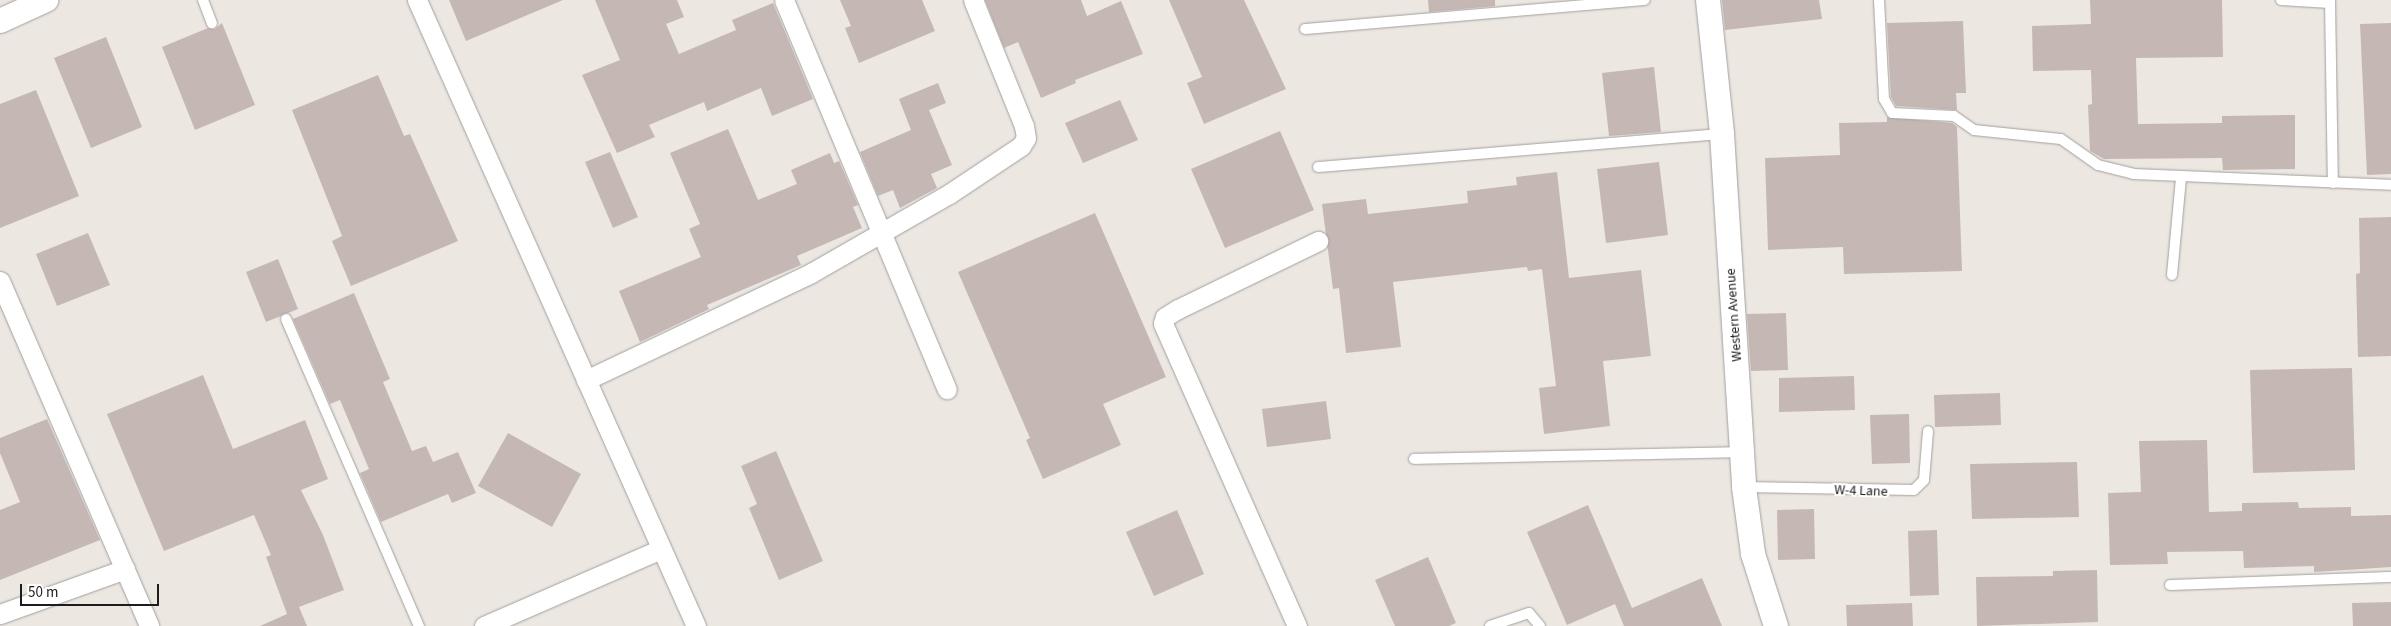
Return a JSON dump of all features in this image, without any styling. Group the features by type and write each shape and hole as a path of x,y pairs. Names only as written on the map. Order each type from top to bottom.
{"street":[{"path":"0,21 46,0"},
{"path":"417,0 696,626"},
{"path":"784,0 947,389"},
{"path":"586,380 773,292 882,234 1011,155 1026,138 1014,97 974,0"},
{"name":"Western Avenue","path":"1708,0 1722,134 1744,487 1753,554 1776,626"},
{"path":"1297,626 1163,323 1165,317 1178,308 1318,241"},
{"path":"0,281 149,626"},
{"path":"484,626 661,548"},
{"path":"0,614 124,569"}],"lane":[{"path":"203,0 212,23"},
{"path":"1305,29 1644,0"},
{"path":"1879,0 1884,99 1892,113 1954,116 1974,130 2056,138 2084,157 2113,170 2181,178 2391,185"},
{"path":"2281,0 2330,2 2333,183"},
{"path":"1318,167 1722,134"},
{"path":"2172,275 2181,178"},
{"path":"286,319 419,626"},
{"name":"W-4 Lane","path":"1744,487 1914,490 1924,480 1928,431"},
{"path":"1414,459 1743,452"},
{"path":"2170,585 2391,578"},
{"path":"1490,626 1529,613 1540,626"}],"building":[{"path":"449,0 563,0 466,41"},
{"path":"595,0 677,0 684,17 666,24 679,54 736,30 732,20 773,3 813,99 772,116 761,88 707,111 704,102 649,125 655,137 617,153 582,75 620,60"},
{"path":"840,0 922,0 935,31 859,63 845,28 851,26"},
{"path":"985,0 1081,0 1087,16 1121,1 1143,54 1075,80 1076,83 1041,98 1018,42 1004,48"},
{"path":"1169,0 1244,0 1286,89 1204,124 1187,83 1202,77"},
{"path":"1428,0 1495,0 1495,6 1429,12"},
{"path":"1722,0 1819,0 1822,19 1725,30"},
{"path":"2090,0 2222,0 2223,57 2136,58 2138,124 2222,123 2222,116 2295,115 2295,169 2223,170 2222,158 2104,159 2090,151 2088,105 2092,104 2091,70 2033,71 2032,26 2091,24"},
{"path":"1963,21 1966,93 1956,93 1957,110 1896,106 1891,97 1887,23"},
{"path":"222,23 255,105 195,130 162,47 208,28 215,29"},
{"path":"2391,23 2391,174 2367,175 2360,24"},
{"path":"106,37 142,127 91,148 54,58"},
{"path":"1654,67 1661,132 1609,136 1602,73"},
{"path":"378,75 404,136 410,134 458,241 351,286 332,241 342,236 292,110"},
{"path":"938,83 946,103 929,110 952,165 931,174 937,188 900,208 893,190 878,196 860,152 911,130 899,99"},
{"path":"36,90 79,196 0,228 0,104"},
{"path":"1120,100 1138,140 1083,163 1065,123"},
{"path":"1887,117 1952,123 1957,127 1962,271 1844,274 1843,247 1768,250 1765,158 1840,155 1839,123 1887,122"},
{"path":"728,129 758,200 797,184 791,170 830,153 834,163 839,161 858,205 853,207 862,228 797,256 801,265 707,305 709,309 640,342 619,291 701,257 689,229 700,224 670,153"},
{"path":"1280,131 1314,210 1225,248 1191,169"},
{"path":"610,152 638,217 613,228 585,162"},
{"path":"1659,162 1668,235 1606,243 1597,169"},
{"path":"1557,172 1569,278 1641,270 1651,356 1603,361 1610,426 1544,434 1539,388 1556,386 1542,269 1528,271 1527,267 1393,282 1401,347 1346,353 1339,288 1333,289 1322,204 1366,199 1368,214 1468,203 1467,191 1517,185 1516,177"},
{"path":"1095,213 1166,377 1103,404 1121,445 1043,479 1026,440 1030,438 958,272"},
{"path":"2391,217 2391,356 2358,357 2356,274 2360,273 2359,218"},
{"path":"88,233 110,285 57,306 36,254"},
{"path":"278,259 298,309 266,322 246,272"},
{"path":"354,293 390,379 383,382 412,451 426,446 433,462 458,452 476,493 452,503 448,494 381,522 360,473 369,469 340,400 330,404 293,319"},
{"path":"1786,313 1788,370 1751,371 1747,314"},
{"path":"2352,368 2355,470 2253,473 2250,370"},
{"path":"203,375 233,449 305,420 328,479 301,490 323,535 344,590 299,607 307,626 260,626 287,614 266,557 271,555 254,515 164,551 131,472 107,414"},
{"path":"1854,376 1855,410 1779,412 1779,378"},
{"path":"2000,393 2001,425 1935,427 1934,395"},
{"path":"1326,401 1331,439 1267,447 1262,409"},
{"path":"1909,414 1910,463 1872,464 1870,415"},
{"path":"47,419 100,540 0,580 0,510 20,502 0,453 0,438"},
{"path":"508,433 581,474 552,527 478,486"},
{"path":"2207,440 2209,512 2242,511 2242,503 2298,502 2299,508 2351,507 2351,516 2391,515 2391,567 2314,572 2314,566 2244,568 2243,551 2167,552 2168,564 2110,565 2108,493 2141,492 2139,441"},
{"path":"776,451 823,561 779,580 749,508 757,504 741,466"},
{"path":"2077,462 2079,517 1972,519 1970,464"},
{"path":"1588,505 1632,608 1702,578 1722,626 1624,626 1615,604 1567,625 1527,532"},
{"path":"1814,509 1815,559 1778,560 1777,510"},
{"path":"1177,510 1204,574 1154,596 1126,532"},
{"path":"1937,530 1939,595 1910,596 1908,531"},
{"path":"1428,557 1456,623 1449,626 1395,626 1375,580"},
{"path":"2097,570 2098,622 1977,626 1976,577 2053,576 2053,571"},
{"path":"2391,602 2391,626 2353,626 2352,603"},
{"path":"1912,603 1913,626 1847,626 1846,605"}]}
